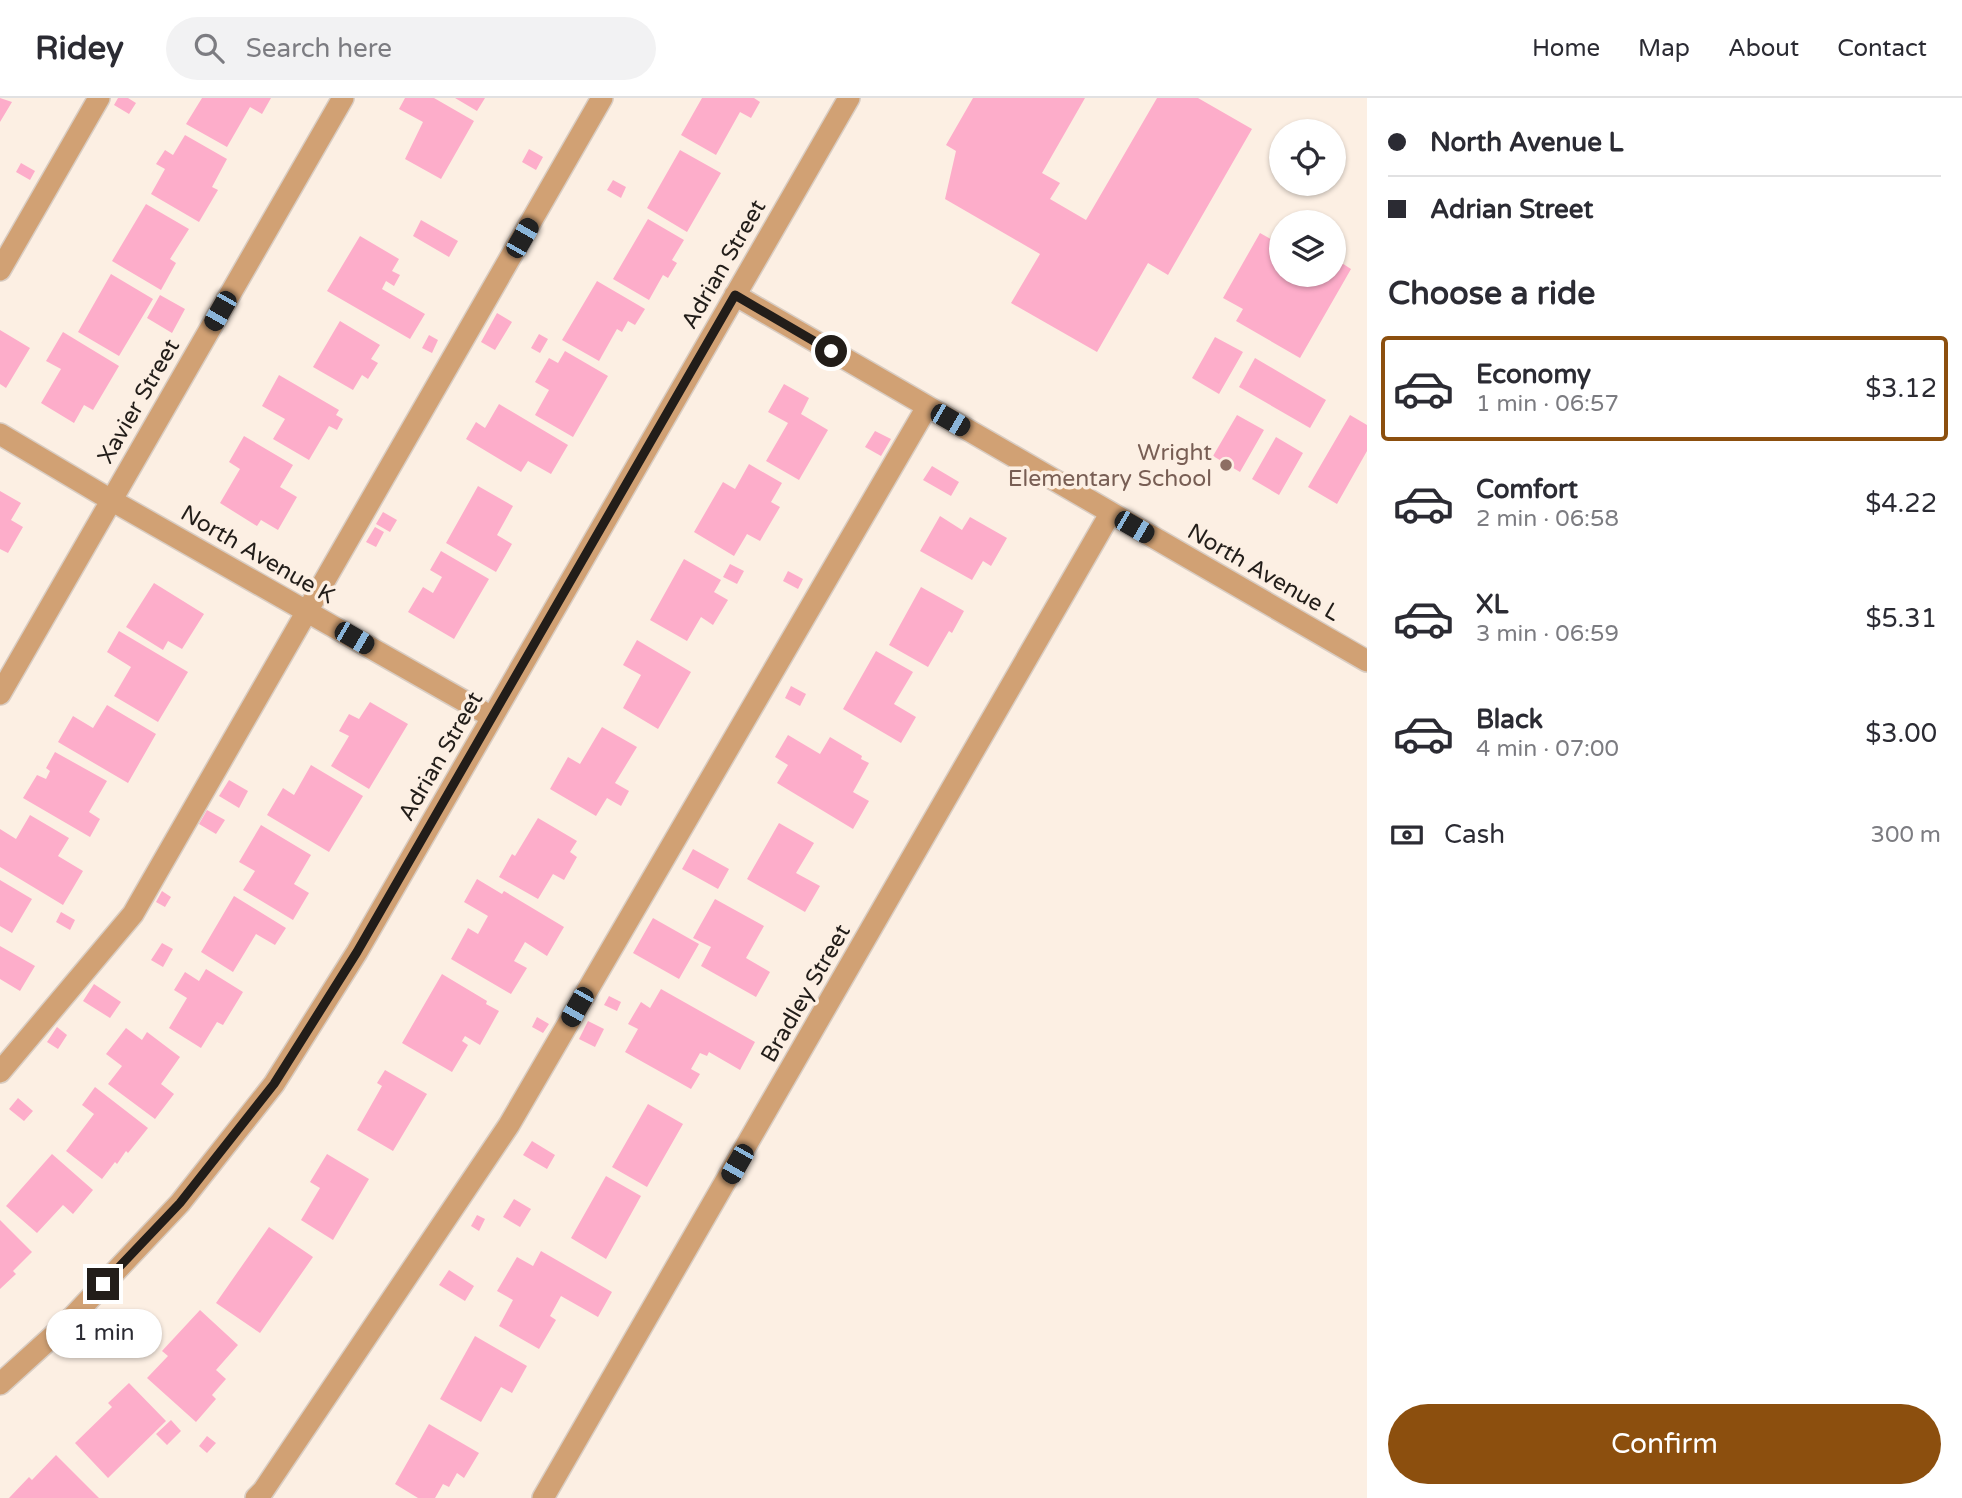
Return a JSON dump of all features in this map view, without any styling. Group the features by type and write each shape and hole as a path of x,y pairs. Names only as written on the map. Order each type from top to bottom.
{"street":[{"path":"0,270 99,98"},
{"name":"Xavier Street","path":"0,694 343,98"},
{"path":"0,1072 133,914 602,98"},
{"name":"Adrian Street","path":"0,1384 65,1325 180,1203 274,1084 357,952 849,98"},
{"name":"North Avenue L","path":"735,295 1367,661"},
{"path":"256,1498 509,1125 927,407"},
{"name":"North Avenue K","path":"0,434 492,717"},
{"name":"Bradley Street","path":"543,1498 1110,514"}],"building":[{"path":"0,98 12,102 0,122"},
{"path":"118,98 128,98 136,103 129,114 114,105"},
{"path":"202,98 271,98 262,114 250,107 227,147 186,124"},
{"path":"405,98 434,98 474,121 441,179 405,159 423,122 399,109"},
{"path":"455,98 485,98 477,111"},
{"path":"702,98 754,98 760,102 751,118 740,112 716,155 681,135"},
{"path":"973,98 1085,98 1042,173 1060,183 1050,199 1086,220 1157,98 1198,98 1252,129 1168,275 1148,263 1097,352 1011,303 1040,254 945,199 956,151 946,145"},
{"path":"185,135 227,159 212,187 218,190 199,222 151,194 165,169 156,164 165,150 173,155"},
{"path":"529,149 543,157 536,170 522,162"},
{"path":"680,150 721,173 687,232 647,208"},
{"path":"21,163 35,171 30,180 16,172"},
{"path":"613,180 626,187 621,198 607,190"},
{"path":"146,204 189,229 170,259 176,263 161,290 112,261"},
{"path":"648,219 684,240 672,260 677,263 668,278 663,275 649,300 613,279"},
{"path":"421,220 458,241 449,257 413,236"},
{"path":"1260,233 1269,238 1269,287 1341,287 1300,358 1236,321 1243,309 1223,298"},
{"path":"360,236 399,259 392,271 400,275 394,286 386,281 382,289 425,314 410,339 327,291"},
{"path":"111,274 153,299 119,356 78,332"},
{"path":"597,281 645,309 635,325 628,321 622,332 617,329 599,361 562,340"},
{"path":"160,295 185,309 172,333 147,318"},
{"path":"497,313 512,322 495,350 481,342"},
{"path":"340,321 380,345 371,359 378,363 368,379 362,375 353,390 313,367"},
{"path":"0,330 30,348 6,388 0,384"},
{"path":"63,332 119,366 93,410 84,405 74,423 41,403 61,369 46,361"},
{"path":"539,334 548,339 540,353 531,348"},
{"path":"429,335 438,340 432,353 422,348"},
{"path":"1215,337 1243,352 1219,394 1192,378"},
{"path":"565,351 608,376 573,437 535,415 549,390 535,382 549,358 558,363"},
{"path":"1255,358 1326,400 1310,428 1239,387"},
{"path":"279,375 339,410 336,415 343,419 337,430 329,426 309,460 273,439 285,419 262,406"},
{"path":"784,384 809,398 801,414 828,430 799,480 766,461 788,423 768,412"},
{"path":"499,404 568,445 551,474 528,461 521,472 466,439 476,422 485,428"},
{"path":"1237,415 1264,430 1240,472 1213,456"},
{"path":"1350,415 1367,425 1367,451 1337,504 1308,487"},
{"path":"875,431 891,439 881,456 865,447"},
{"path":"244,436 293,465 280,487 297,497 278,530 261,520 257,526 220,503 240,469 229,462"},
{"path":"1276,437 1303,453 1279,495 1252,479"},
{"path":"749,464 782,483 771,502 780,507 760,541 747,534 734,556 694,532 723,482 735,489"},
{"path":"932,466 959,482 951,496 923,480"},
{"path":"478,486 513,506 497,535 512,544 496,572 446,543"},
{"path":"0,491 21,503 11,520 23,527 8,553 0,549"},
{"path":"383,512 397,520 390,532 376,524"},
{"path":"940,516 962,530 970,517 1007,538 991,566 983,561 972,580 920,551"},
{"path":"375,527 384,532 376,547 366,542"},
{"path":"441,551 489,579 454,639 408,612 423,587 433,593 442,577 430,570"},
{"path":"684,559 721,580 714,592 728,600 713,625 701,617 687,641 650,620"},
{"path":"730,564 744,571 737,584 723,577"},
{"path":"788,571 803,579 798,589 783,581"},
{"path":"154,583 204,614 182,649 168,641 163,650 126,627"},
{"path":"921,587 964,611 928,667 889,645"},
{"path":"119,631 188,672 158,722 114,696 131,667 107,652"},
{"path":"637,640 691,672 658,729 623,708 641,675 623,665"},
{"path":"876,651 913,672 894,704 916,717 901,743 843,709"},
{"path":"791,686 806,694 800,706 785,698"},
{"path":"370,702 408,724 369,789 331,766 349,736 339,731 349,714 359,719"},
{"path":"107,705 156,734 128,783 58,742 73,716 93,728"},
{"path":"602,727 637,747 615,783 629,791 621,806 607,798 596,816 550,789 568,757 580,764"},
{"path":"788,735 820,754 830,737 869,763 853,792 869,801 853,829 777,783 788,765 775,757"},
{"path":"55,752 107,781 89,812 100,819 90,837 23,798 37,775 46,779 50,771 46,768"},
{"path":"311,765 363,796 329,852 267,815 283,788 294,795"},
{"path":"229,780 248,791 239,808 219,796"},
{"path":"207,810 225,820 216,834 199,824"},
{"path":"30,815 69,838 58,856 83,871 63,905 0,867 0,829 16,839"},
{"path":"538,818 577,841 570,852 577,857 564,880 553,874 538,899 499,877"},
{"path":"779,823 814,843 796,873 820,886 805,912 747,879"},
{"path":"261,825 311,855 294,884 309,893 293,920 243,890 255,871 239,862"},
{"path":"693,849 729,869 718,889 682,869"},
{"path":"477,879 502,894 504,891 564,927 547,956 525,942 514,961 527,968 511,994 451,959 468,928 478,934 488,916 464,902"},
{"path":"0,880 32,899 12,933 0,926"},
{"path":"162,891 171,897 165,907 156,902"},
{"path":"234,896 286,928 275,945 256,934 233,972 201,952"},
{"path":"715,899 764,926 746,958 770,972 756,997 701,966 711,947 693,938"},
{"path":"61,912 75,920 70,930 56,922"},
{"path":"653,918 699,944 679,979 633,953"},
{"path":"162,943 173,949 163,967 151,960"},
{"path":"0,946 35,966 20,991 0,979"},
{"path":"206,969 243,992 223,1025 217,1022 201,1048 169,1028 187,998 174,990 185,972 199,981"},
{"path":"442,974 499,1011 480,1045 465,1036 462,1041 468,1045 452,1072 402,1043"},
{"path":"94,984 121,1002 110,1018 83,1001"},
{"path":"661,989 755,1042 740,1070 709,1052 707,1056 700,1053 691,1069 700,1074 691,1089 625,1052 638,1029 628,1024 641,1002 650,1008"},
{"path":"609,996 621,1002 617,1011 604,1005"},
{"path":"537,1017 549,1024 543,1033 532,1027"},
{"path":"588,1021 604,1029 595,1047 579,1039"},
{"path":"57,1027 67,1035 58,1049 47,1042"},
{"path":"126,1028 142,1040 147,1032 180,1057 161,1084 174,1094 155,1119 108,1084 122,1066 106,1054"},
{"path":"385,1070 427,1094 393,1151 357,1130 382,1086 377,1083"},
{"path":"95,1087 148,1128 102,1179 66,1151 94,1114 82,1105"},
{"path":"18,1098 33,1111 24,1121 9,1109"},
{"path":"648,1104 683,1124 647,1187 612,1167"},
{"path":"532,1141 555,1155 547,1169 523,1155"},
{"path":"52,1154 93,1190 73,1214 63,1205 37,1233 6,1206"},
{"path":"327,1154 369,1179 333,1240 301,1220 320,1188 310,1182"},
{"path":"606,1176 641,1196 606,1259 571,1238"},
{"path":"514,1199 531,1209 520,1227 503,1217"},
{"path":"477,1215 485,1219 479,1231 471,1226"},
{"path":"0,1220 32,1252 13,1271 16,1274 0,1289"},
{"path":"269,1227 313,1257 260,1333 216,1303"},
{"path":"541,1251 612,1292 598,1317 561,1296 550,1316 556,1320 539,1349 499,1326 513,1300 497,1291 517,1257 533,1266"},
{"path":"449,1270 474,1286 465,1301 439,1285"},
{"path":"200,1310 238,1345 216,1370 226,1379 212,1395 216,1399 196,1422 147,1378 168,1356 162,1351"},
{"path":"475,1336 527,1366 512,1393 501,1387 481,1422 440,1399"},
{"path":"129,1383 166,1421 108,1478 75,1443 112,1407 108,1403"},
{"path":"171,1420 181,1431 167,1445 156,1434"},
{"path":"429,1424 479,1453 464,1478 457,1473 449,1487 443,1484 435,1498 418,1498 395,1484"},
{"path":"207,1436 216,1443 207,1453 199,1446"},
{"path":"56,1455 99,1498 9,1498 29,1477 32,1480"}],"place":[{"name":"Wright Elementary School","path":"1226,465"}],"route":[{"path":"103,1284 180,1203 274,1084 357,952 735,295 831,351"}]}
